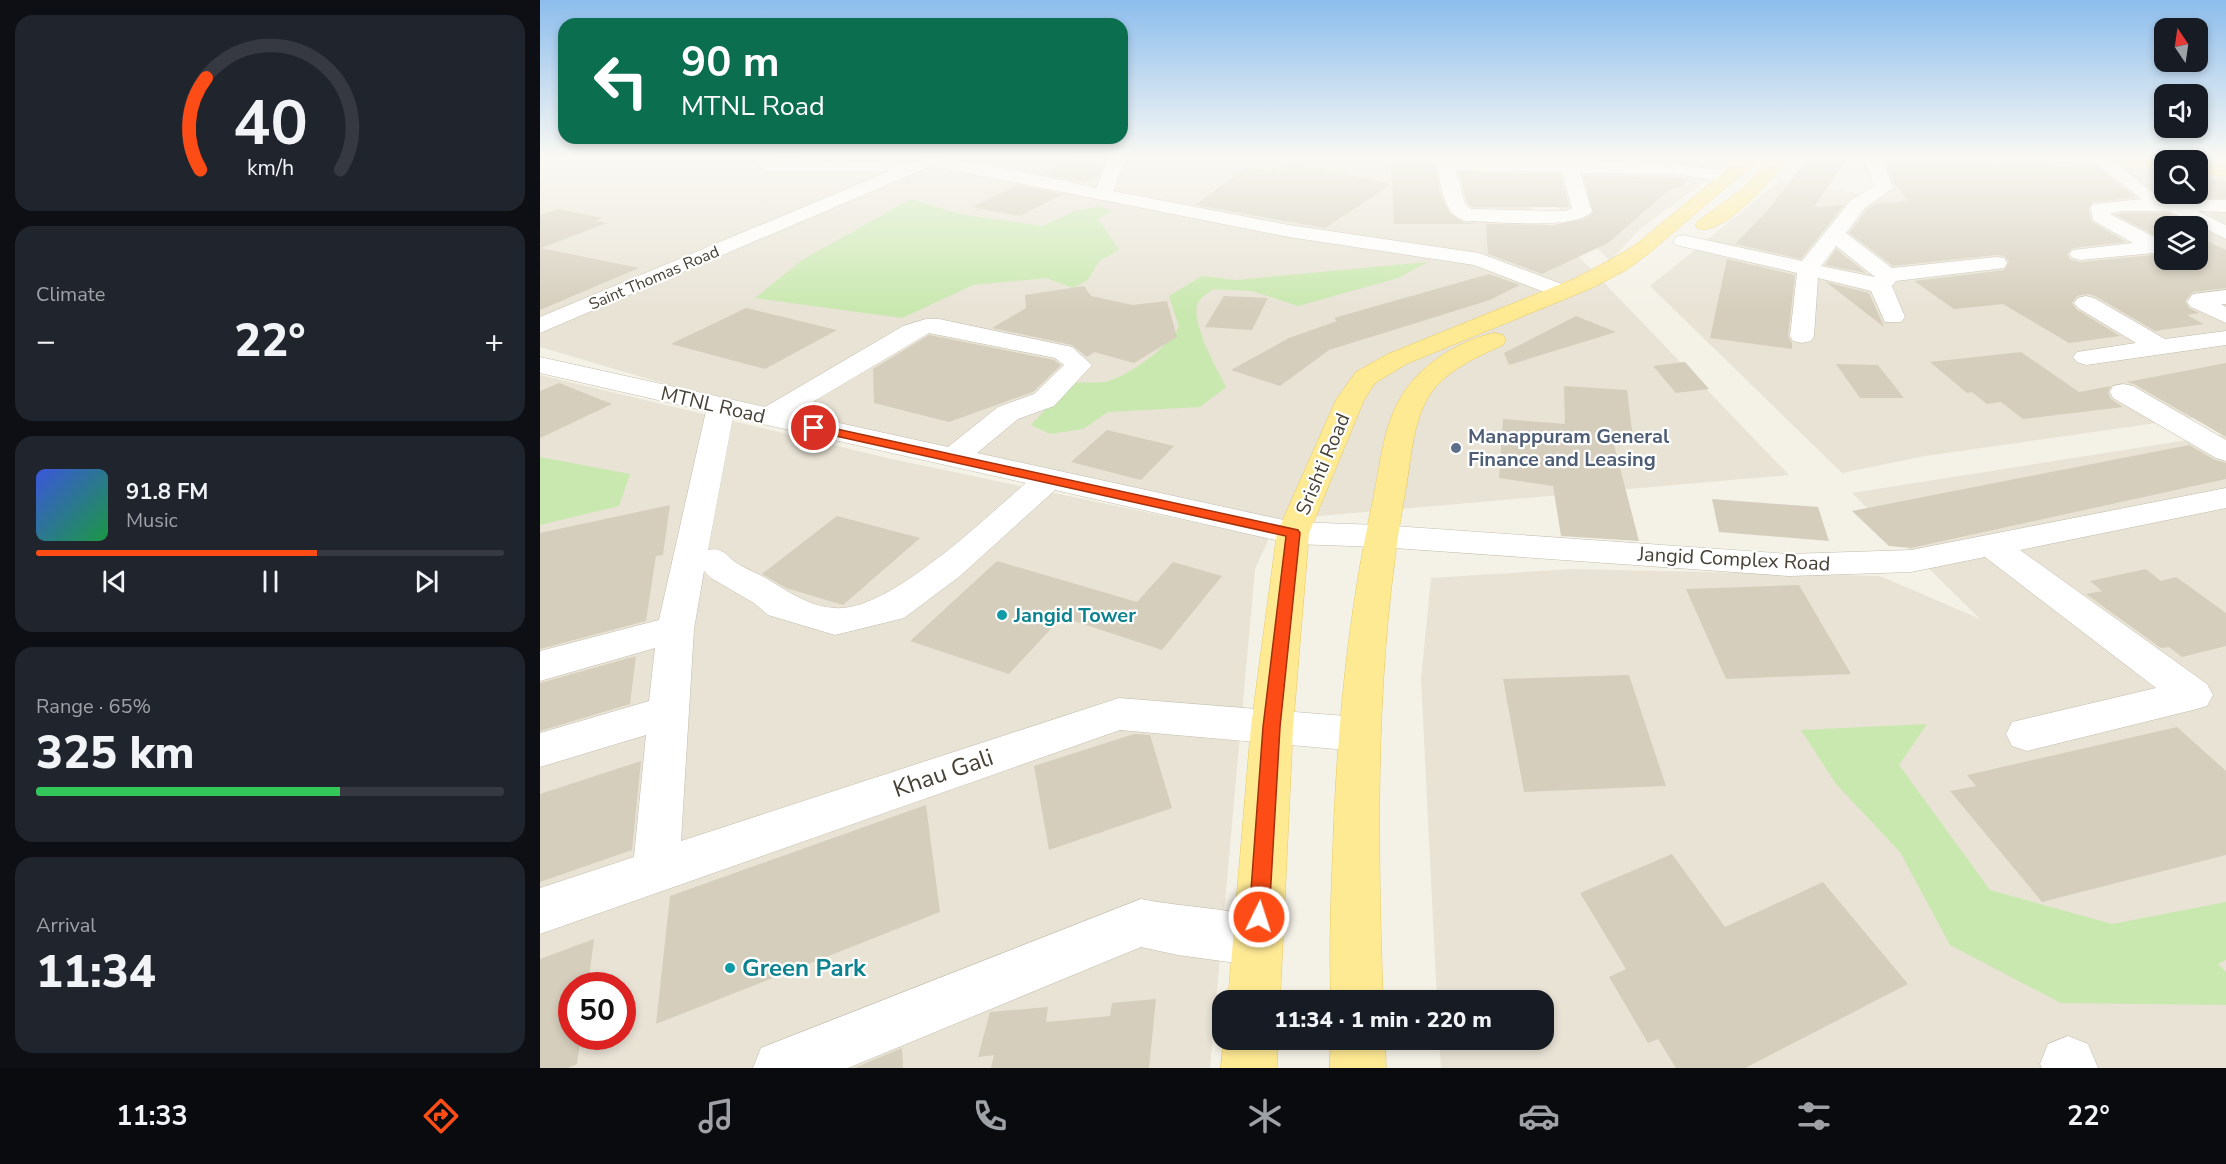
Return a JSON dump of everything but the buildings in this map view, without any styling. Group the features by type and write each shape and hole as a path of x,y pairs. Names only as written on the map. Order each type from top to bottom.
{"main road":[{"name":"Srishti Road","path":"1255,990 1272,727 1293,533 1350,400 1365,378 1397,359 1562,292 1626,269 1641,250 1700,209"},
{"name":"Srishti Road","path":"1357,990 1354,845 1358,734 1380,536 1408,412 1419,390 1441,369 1472,350 1683,241 1712,209"},
{"path":"1249,1068 1250,1050"},
{"path":"1358,1050 1358,1068"}],"street":[{"name":"Saint Thomas Road","path":"540,326 817,209"},
{"path":"1174,209 1289,231 1479,259 1562,292"},
{"path":"1459,209 1466,215 1545,217 1567,217 1582,211 1581,209"},
{"path":"1802,336 1808,268 1854,209"},
{"path":"2100,209 2101,217 2154,244"},
{"path":"2171,209 2226,233"},
{"path":"1835,235 1882,280 1882,288 1893,317"},
{"path":"1683,241 1808,268 1882,280 1996,262"},
{"path":"2208,242 2226,241"},
{"path":"2080,254 2154,248"},
{"path":"2226,297 2201,299 2199,302 2226,316"},
{"path":"2086,303 2160,347"},
{"path":"767,417 912,331 926,326 939,326 1063,352 1079,366 1044,400 1008,412 953,458"},
{"path":"2086,357 2226,338"},
{"name":"MTNL Road","path":"540,365 1293,533 1380,536"},
{"path":"2123,392 2226,452"},
{"path":"656,870 675,629 721,407"},
{"path":"714,560 723,570 767,594 781,606 824,619 835,622 891,609 948,568 1049,479"},
{"name":"Jangid Complex Road","path":"1380,536 1790,565 1911,561 2226,498"},
{"path":"1991,545 2193,695 2027,734"},
{"path":"540,666 675,629"},
{"path":"540,750 668,712"},
{"name":"Khau Gali","path":"540,911 1119,714 1358,734"},
{"path":"781,1068 1141,923 1178,931 1258,940"}],"shaded area":[{"path":"540,209 1533,209 1789,475 1274,520 669,385 540,347"},
{"path":"1558,209 1667,209 1641,228 1610,261"},
{"path":"1745,209 2226,209 2226,413 1925,456 1842,473 1650,286"},
{"path":"540,375 887,458 1269,538 1255,569 1217,990 1212,990 1210,1068 540,1068"},
{"path":"2226,434 2226,1068 1441,1068 1440,1050 1554,1050 1554,990 1437,990 1421,679 1431,578 1571,569 1880,576 1980,619 1852,493"}],"green space":[{"path":"893,209 943,209 960,214 1042,226 1075,211 1107,209 1112,211 1098,219 1119,250 1099,261 1088,280 1073,288 1046,278 973,285 902,318 755,298 802,260"},
{"path":"1428,262 1398,278 1298,306 1252,291 1213,289 1199,301 1196,309 1197,319 1205,344 1226,387 1200,407 1108,412 1083,429 1050,434 1031,425 1070,383 1104,382 1113,379 1124,375 1156,352 1179,327 1169,296 1202,276 1236,280"},
{"path":"540,457 630,474 619,506 540,525"},
{"path":"1927,724 1899,765 1990,890 2112,924 2226,902 2226,960 2218,964 2226,972 2226,1005 2061,1003 1950,945 1900,852 1836,784 1801,730"}],"place":[{"name":"Manappuram General Finance and Leasing","path":"1456,448"},
{"name":"Jangid Tower","path":"1002,615"},
{"name":"Green Park","path":"730,968"}],"route":[{"path":"814,428 1293,533 1272,727 1259,917"}]}
